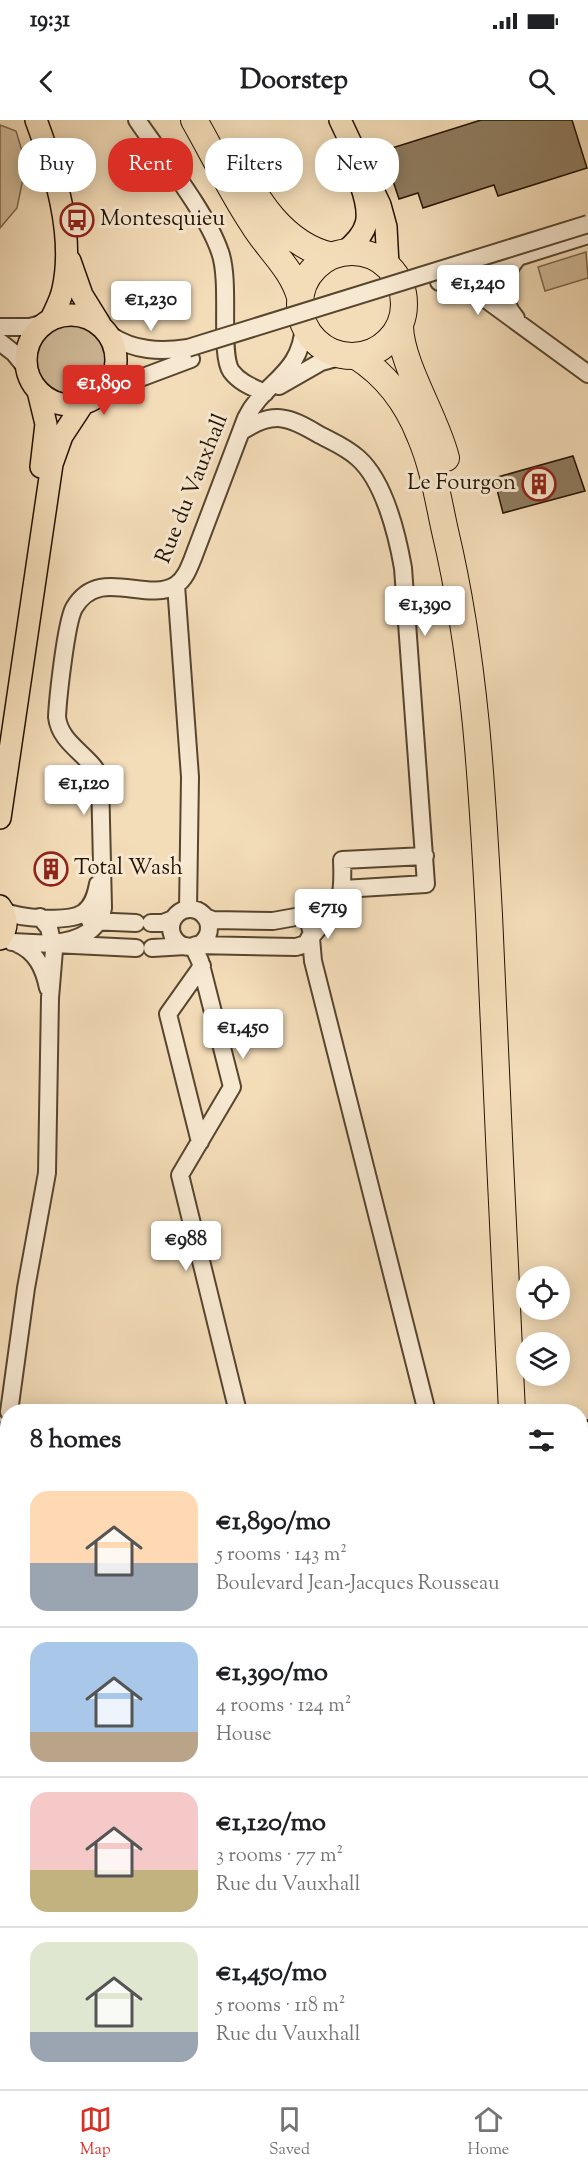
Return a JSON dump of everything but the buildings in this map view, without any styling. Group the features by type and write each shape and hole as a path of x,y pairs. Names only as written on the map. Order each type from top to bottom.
{"highway":[{"path":"194,120 239,203 290,274 300,297 300,311 304,325 320,345 350,356 379,372 407,410 423,443 454,568 470,660 483,790 512,1404"},
{"path":"213,120 251,187 276,221 306,248 338,254 367,254 388,266 398,278 404,294 404,310 400,326 392,339 380,348 350,356"},
{"path":"300,297 311,272 338,254"},
{"path":"400,326 403,347 447,461 477,600 489,677 498,771 524,1332"},
{"path":"527,1386 528,1404"}],"main road":[{"path":"0,818 52,464 62,436 83,404 103,392 113,379 116,367 116,350 80,290 65,240 54,178 36,120"},
{"path":"330,120 358,178 368,209 367,223 362,235 338,254"},
{"path":"340,120 380,205 386,226 388,266"},
{"path":"0,739 46,432 45,414 38,391 27,369 27,352 30,342 48,321 63,291 65,240"},
{"path":"48,321 72,314 89,318 105,330"},
{"path":"38,391 59,404 83,404"},
{"path":"2,908 6,926 4,941"}],"street":[{"path":"137,120 204,219 218,245 226,276 228,366 242,382 266,392"},
{"path":"103,392 189,353 588,224"},
{"path":"105,330 122,343 144,349 189,353 439,282 588,235"},
{"path":"518,257 507,272 503,290 508,308 523,325"},
{"path":"439,282 458,283 469,287 588,374"},
{"path":"0,327 24,327 48,321"},
{"name":"Rue du Vauxhall","path":"99,921 103,908 100,777 94,767 64,736 57,722 72,615 79,601 98,589 117,586 163,589 176,585 183,579 190,567 251,408 295,360 302,344 304,325"},
{"path":"0,342 14,352 27,369"},
{"name":"Rue du Vauxhall","path":"266,392 321,362 350,356"},
{"path":"242,430 274,417 288,418 357,457 369,472 386,505 397,539 403,568 426,884 343,889"},
{"path":"176,585 190,777 188,909"},
{"path":"4,941 144,948 296,947 306,944 340,900 343,889 342,860 425,856"},
{"name":"Rue du Vauxhall","path":"60,917 80,914 91,904 96,894 101,862"},
{"name":"Rue du Vauxhall","path":"2,908 17,916 144,923 163,923 173,919"},
{"path":"188,909 198,910 205,917 208,924 208,935 192,946 179,943 172,935 171,926 178,913 188,909"},
{"path":"205,917 216,920 273,921 301,916 309,923 315,969 425,1404"},
{"path":"10,1404 26,1288 47,1179 53,943 49,928 40,917"},
{"path":"53,943 81,936 99,921"},
{"path":"4,941 25,948 39,961 45,973 50,998"},
{"path":"192,946 202,966 232,1087 180,1175 236,1404"},
{"path":"200,1142 168,1014 202,966"}],"shaded area":[{"path":"0,125 16,131 18,138 18,192 20,192 17,208 0,228"},
{"path":"586,252 588,278 545,291 538,267"},
{"path":"79,324 92,330 101,339 105,345 107,359 105,373 97,384 86,392 65,394 47,384 39,373 37,352 47,334 58,326"}],"place":[{"name":"Montesquieu","path":"77,220"},
{"name":"Le Fourgon","path":"539,484"},
{"name":"Total Wash","path":"51,869"}]}
